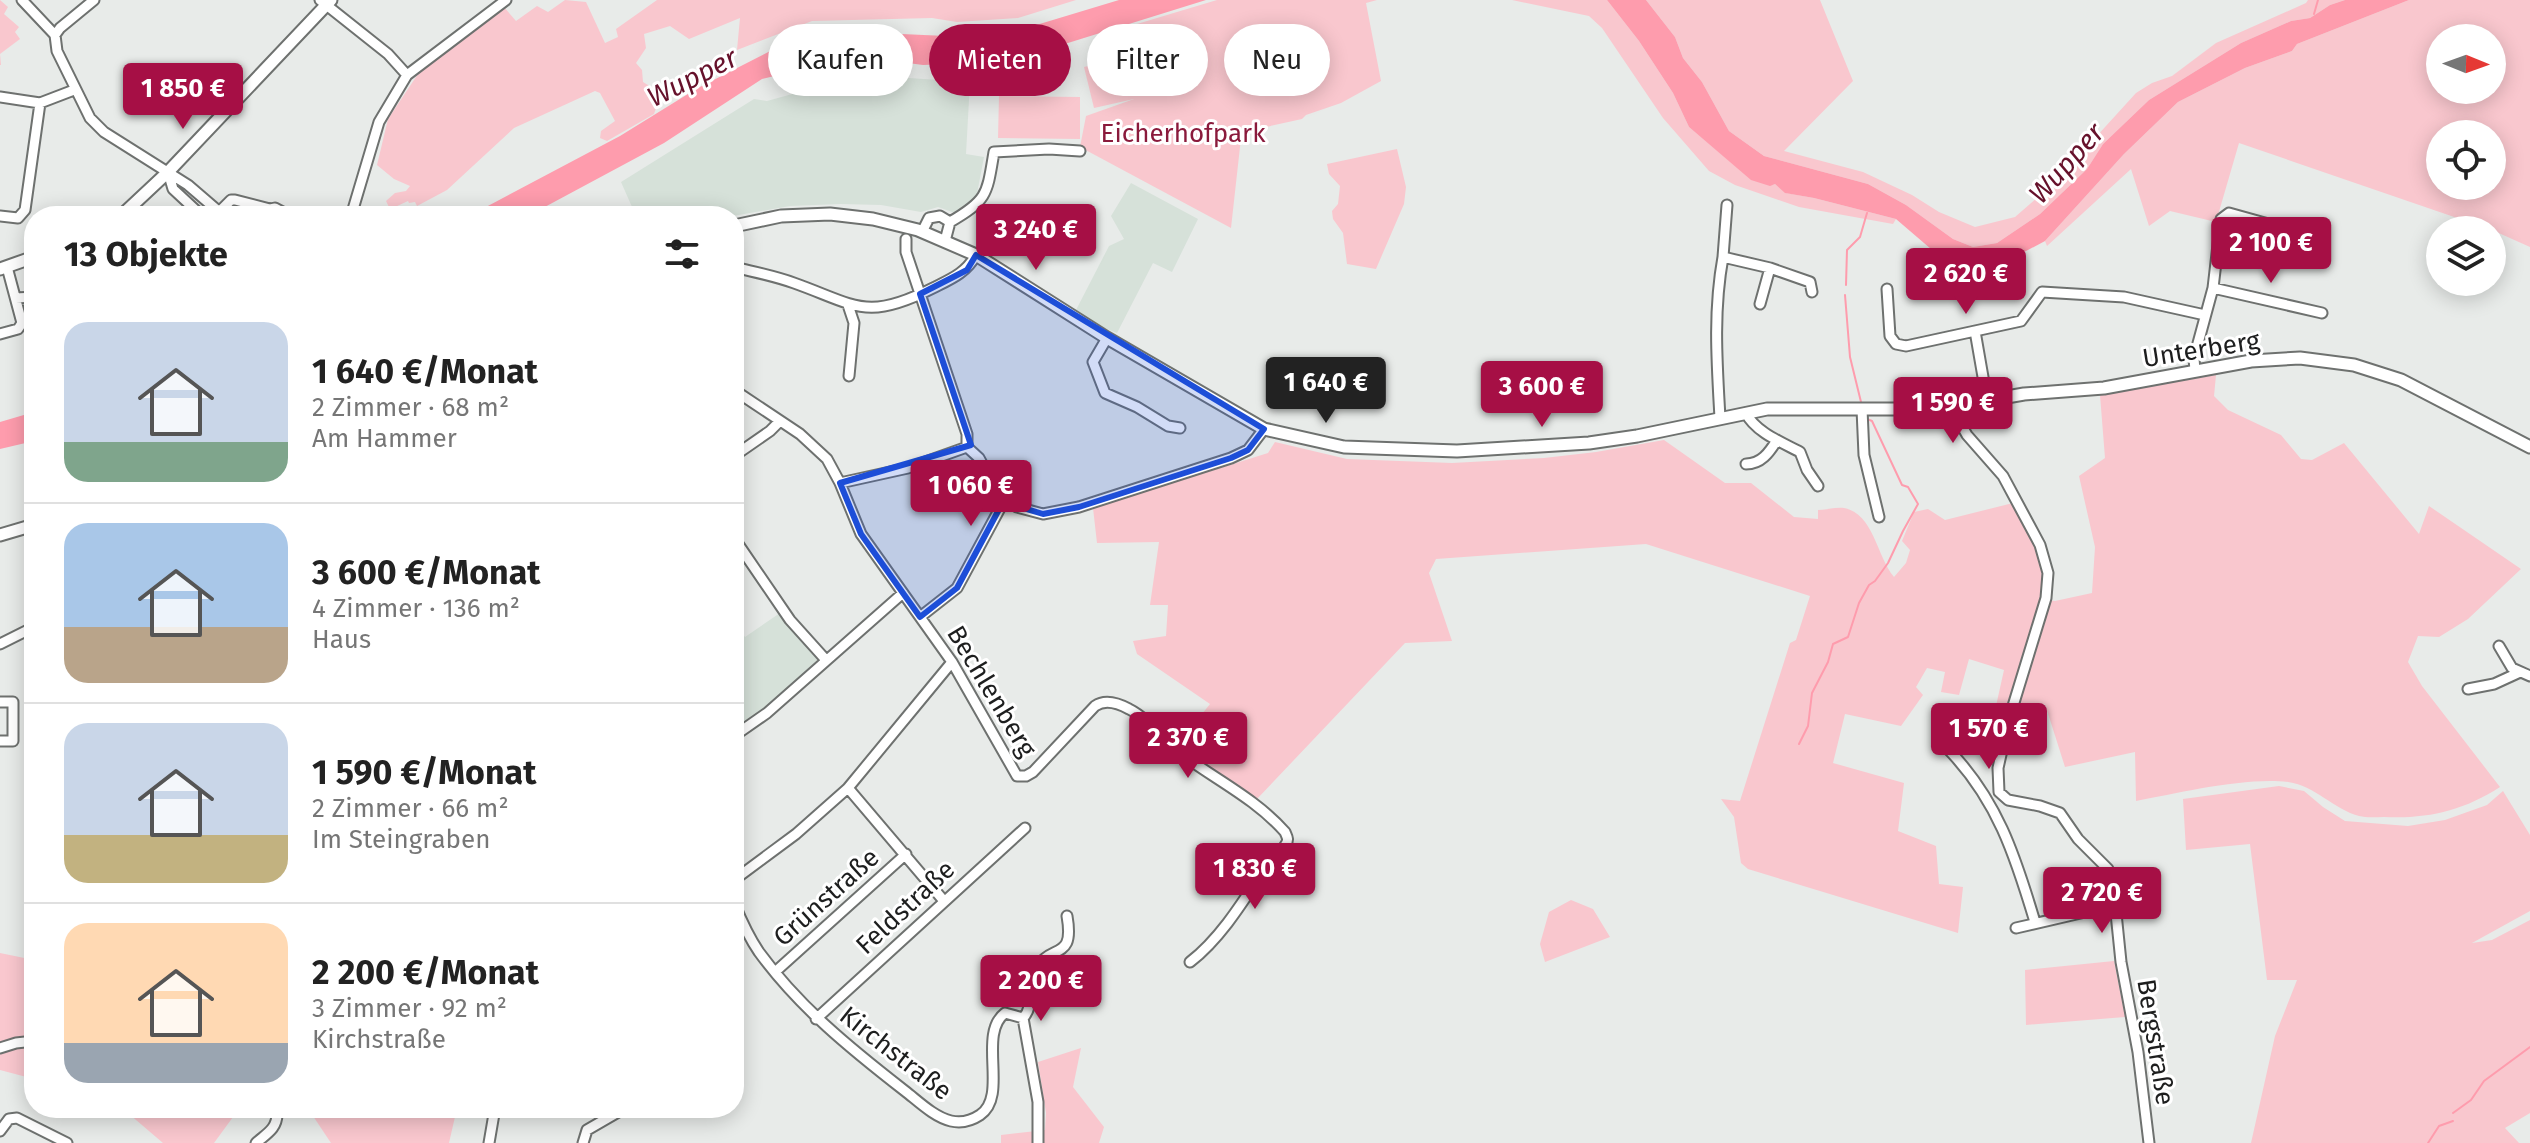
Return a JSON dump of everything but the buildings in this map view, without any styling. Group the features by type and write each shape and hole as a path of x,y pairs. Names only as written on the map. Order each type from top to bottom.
{"main road":[{"path":"132,206 168,172 326,2"},
{"name":"Unterberg","path":"744,224 781,216 830,214 873,219 922,232 976,255 1107,338 1264,429 1344,447 1472,450 1589,443 1786,407 1906,410 1951,407 2024,394 2104,388 2277,359 2326,360 2401,380 2530,447"},
{"path":"3,268 24,261"},
{"path":"0,535 24,528"}],"street":[{"path":"22,0 55,35 57,51 90,118 104,132 188,185 213,206"},
{"path":"55,35 94,0"},
{"path":"354,206 379,122 407,75 506,0"},
{"path":"326,2 388,54 407,75"},
{"path":"0,97 40,103 74,90"},
{"path":"26,206 40,103"},
{"path":"945,241 950,222 978,206 988,187 994,152 1080,151"},
{"path":"168,172 173,189 191,206"},
{"path":"227,206 231,200 258,206"},
{"path":"1720,418 1715,331 1727,205"},
{"path":"0,216 18,218 24,211"},
{"path":"2195,371 2194,358 2213,288 2221,219 2229,213 2322,239"},
{"path":"922,232 929,218 940,216 950,222"},
{"path":"906,239 906,252 967,434 967,447 979,458 997,491 1017,507 1043,514 1079,507 1231,458 1248,450 1264,429"},
{"path":"744,270 794,283 848,305 867,308 890,305 920,294 967,270 976,255"},
{"path":"1723,257 1770,268 1810,282 1812,292"},
{"path":"0,334 18,329 22,323 16,298 3,268"},
{"path":"1760,304 1770,268"},
{"path":"2213,288 2322,313"},
{"path":"1887,289 1890,336 1896,344 1906,346 2021,321 2042,292 2124,297 2205,315"},
{"path":"16,298 24,298"},
{"path":"848,305 854,323 849,376"},
{"path":"1975,331 1987,400"},
{"path":"1107,338 1093,362 1105,393 1137,407 1168,426 1180,428"},
{"name":"Bechlenberg","path":"744,397 815,446 827,459 861,534 952,662 1017,776 1033,772 1095,706 1101,702 1118,704 1136,713 1208,775 1250,799 1275,821 1288,839 1225,923 1190,962"},
{"name":"Bergstraße","path":"1951,407 1967,435 2003,476 2040,545 2048,573 2046,598 2009,719 1998,768 1999,792 2008,800 2053,809 2108,869 2149,1143"},
{"path":"1862,409 1864,455 1879,517"},
{"path":"1746,413 1749,419 1777,440 1800,452 1818,486"},
{"path":"744,449 780,421"},
{"path":"1746,464 1760,461 1777,440"},
{"path":"840,483 908,468 967,447"},
{"path":"920,617 957,588 1005,499"},
{"path":"744,553 785,613 826,660"},
{"path":"744,729 767,713 903,593"},
{"path":"0,644 24,632"},
{"path":"2499,646 2506,662 2518,673 2530,676"},
{"path":"744,873 796,834 848,788 952,662"},
{"path":"2468,689 2494,684 2518,673"},
{"path":"0,702 13,702 13,741 0,741"},
{"path":"1947,748 1966,767 2007,836 2035,922"},
{"path":"848,788 944,901"},
{"name":"Feldstraße","path":"816,1019 1025,828"},
{"name":"Grünstraße","path":"775,972 906,854"},
{"path":"2016,928 2115,905"},
{"path":"1038,1143 1038,1102 1023,1018 1028,1009 1036,969 1064,948 1069,940 1067,916"},
{"name":"Kirchstraße","path":"744,933 816,1019 947,1120 961,1122 982,1114 990,1103 994,1026 1000,1017 1011,1013 1023,1018"},
{"path":"0,1048 24,1042"},
{"path":"0,1131 9,1119 17,1118 67,1143"},
{"path":"256,1143 274,1128 277,1118"},
{"path":"489,1143 493,1118"},
{"path":"583,1143 587,1130 608,1118"}],"highlighted area":[{"path":"976,255 1264,429 1248,450 1231,458 1079,507 1043,514 1003,502 957,588 920,617 861,534 840,483 971,445 920,294 967,270"}],"shaded area":[{"path":"1119,0 1206,0 1129,24 1087,24 1087,37 1071,42 1071,24 1040,24"},
{"path":"1607,0 1646,0 1675,37 1683,58 1702,82 1729,131 1764,156 1868,184 1906,205 1953,239 1973,247 1997,243 2040,214 2087,169 2103,144 2149,100 2241,43 2291,21 2310,18 2330,5 2345,0 2409,0 2297,44 2292,51 2245,68 2178,102 2124,154 2045,241 2011,259 1980,262 1952,258 1931,249 1896,219 1785,193 1775,184 1770,186 1751,180 1689,127 1673,93"},
{"path":"913,35 929,35 929,65 913,64"},
{"path":"768,52 768,78 664,143 547,206 488,206 620,136 696,89"},
{"path":"913,78 929,79 929,96 969,96 966,154 984,157 976,199 955,213 938,207 921,212 881,205 841,204 790,206 744,214 744,206 632,206 621,182 754,99 767,101 785,96 913,96"},
{"path":"1131,183 1198,219 1172,272 1153,263 1117,333 1076,310 1109,246 1124,239 1111,216"},
{"path":"24,415 24,443 0,449 0,422"},
{"path":"780,613 821,658 766,709 744,723 744,635"}],"green space":[{"path":"0,0 8,7 4,14 19,27 15,32 20,39 0,54"},
{"path":"565,0 586,2 605,43 618,37 616,29 657,0 1076,0 1018,18 957,22 932,18 768,24 768,38 737,50 740,18 689,39 670,26 644,34 646,48 636,63 642,70 643,82 661,93 654,114 607,141 600,138 601,131 615,121 600,93 595,91 514,128 447,190 417,206 415,202 408,201 388,206 386,201 410,186 394,179 377,165 388,119 418,74 504,7 516,21 537,6 548,12"},
{"name":"Eicherhofpark","path":"1217,0 1377,0 1366,3 1381,81 1341,103 1302,119 1248,131 1241,138 1231,228 1080,147 1086,116 1134,99 1094,108 1091,96 1208,96 1208,24 1137,24"},
{"path":"1512,0 1607,0 1673,93 1689,127 1751,179 1775,184 1786,193 1896,219 1893,224 1799,207 1735,185 1709,171 1663,118 1602,28 1589,16"},
{"path":"1646,0 1820,0 1853,81 1784,151 1863,172 1912,195 1939,212 1975,227 2015,217 2055,182 2136,93 2172,76 2216,43 2308,0 2345,0 2330,5 2310,18 2291,21 2241,43 2149,100 2103,144 2087,169 2040,214 1997,243 1973,247 1953,239 1906,205 1868,184 1764,156 1729,131 1702,82 1683,58 1675,37"},
{"path":"2409,0 2530,0 2530,247 2506,236 2506,216 2451,216 2239,143 2216,222 2170,211 2149,226 2131,169 2047,246 2045,241 2124,154 2178,102 2245,68 2292,51 2297,44"},
{"path":"999,96 1080,97 1080,139 998,138"},
{"path":"1397,149 1406,187 1404,204 1376,269 1347,264 1343,233 1333,219 1332,211 1338,204 1340,186 1329,174 1327,164"},
{"path":"2216,375 2214,396 2228,410 2281,435 2301,459 2312,460 2344,443 2419,534 2429,506 2521,569 2468,619 2439,637 2418,636 2408,662 2422,686 2500,787 2458,808 2430,815 2400,817 2359,816 2307,788 2288,782 2232,784 2136,801 2135,752 2065,767 2045,704 2036,714 2015,719 1988,742 2004,670 1969,659 1959,695 1941,692 1945,672 1927,668 1916,687 1923,695 1901,726 1845,714 1833,763 1904,783 1898,831 1936,846 1939,884 1963,887 1958,933 1748,869 1741,863 1734,817 1721,799 1740,801 1790,643 1796,640 1810,596 1646,544 1436,559 1429,573 1452,641 1405,643 1256,800 1203,764 1221,750 1194,724 1210,704 1137,654 1133,641 1166,636 1168,605 1150,605 1159,542 1097,543 1093,508 1268,453 1275,442 1347,459 1452,463 1544,458 1664,440 1725,483 1751,483 1794,517 1818,519 1818,510 1838,508 1854,512 1868,527 1894,577 1906,563 1910,550 1902,541 1914,512 1928,509 1945,520 2013,503 2040,560 2041,599 2055,601 2092,593 2095,547 2079,476 2105,458 2100,395"},
{"path":"2279,786 2304,791 2345,821 2408,826 2445,820 2487,805 2503,791 2530,835 2530,911 2472,943 2492,940 2530,920 2530,1113 2505,1128 2519,1143 2251,1143 2275,1036 2297,980 2267,980 2250,844 2186,850 2183,799"},
{"path":"1571,900 1593,909 1610,937 1545,962 1540,944 1549,912"},
{"path":"0,953 24,958 24,1076 0,1070"},
{"path":"2114,961 2125,1017 2026,1025 2025,970"},
{"path":"1081,1048 1073,1087 1104,1127 1099,1143 1001,1143 1001,1135 1045,1130 1046,1113 1038,1062"},
{"path":"134,1118 232,1118 214,1143 163,1143"},
{"path":"314,1118 455,1118 449,1143 331,1143"}],"waterway":[{"path":"2314,14 2318,0"},
{"path":"1846,285 1847,250 1860,237 1867,213"},
{"path":"1966,260 1966,298"},
{"path":"1845,295 1850,357 1861,402"},
{"path":"1799,744 1808,726 1812,693 1828,662 1833,644 1848,637 1859,603 1869,585 1888,563 1918,504 1908,487 1902,485 1872,421 1867,419"},
{"path":"2453,1113 2471,1100 2484,1081 2530,1047"},
{"path":"2428,1143 2439,1126 2453,1121"}],"water label":[{"name":"Wupper","path":"692,77"},
{"name":"Wupper","path":"2066,163"}]}
